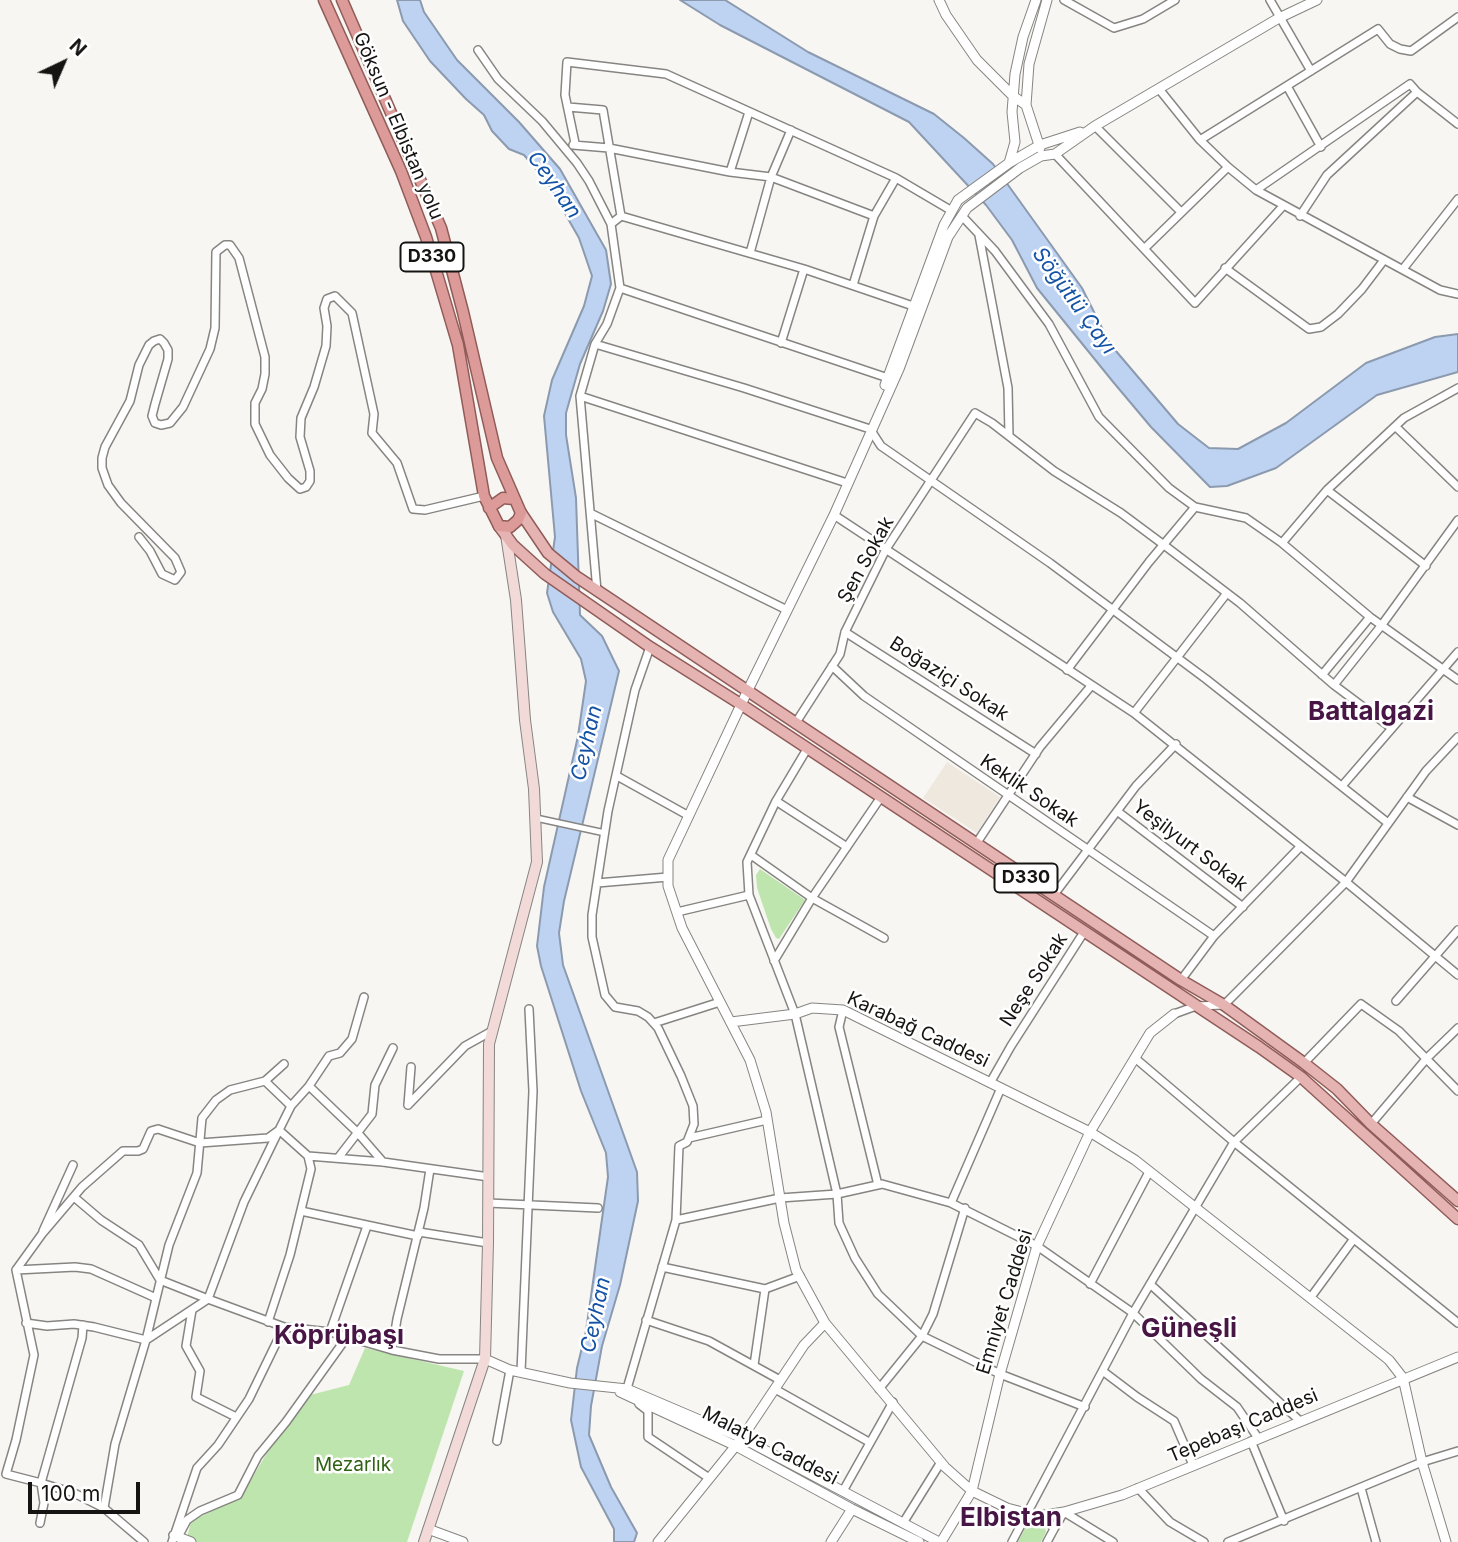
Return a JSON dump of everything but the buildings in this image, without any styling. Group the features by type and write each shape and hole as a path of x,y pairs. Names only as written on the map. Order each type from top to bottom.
{"highway":[{"name":"Göksun - Elbistan yolu","path":"324,0 401,171 426,237 458,345 484,496 503,531"},
{"name":"Göksun - Elbistan yolu","path":"342,0 441,228 496,458 521,513"},
{"path":"489,508 503,498 514,499"},
{"path":"503,531 518,520 521,513"}],"main road":[{"name":"Göksun - Elbistan yolu","path":"521,513 548,554 597,591"},
{"name":"Göksun - Elbistan yolu","path":"503,531 545,574 650,647"},
{"path":"424,1542 485,1359 489,1044 537,862 516,600 503,531"},
{"name":"D330","path":"597,591 1053,896 1224,1005 1337,1089 1371,1124 1458,1201"},
{"name":"D330","path":"650,647 742,705 1301,1077 1458,1219"}],"street":[{"path":"939,0 946,15 977,60 1013,96 1026,105"},
{"path":"1009,163 1015,142 1013,96 1023,37 1036,0"},
{"path":"1041,156 1040,145 1026,105 1029,64 1047,0"},
{"path":"1064,0 1114,28 1143,19 1172,1"},
{"path":"1270,0 1311,71"},
{"path":"1054,1529 1041,1516 1007,1508 972,1491 941,1462 825,1323 793,1258 767,1119 750,1060 682,928 668,886 668,860 834,515 899,369 948,237 964,212 1041,156 1055,154 1092,128 1279,18 1318,0"},
{"path":"1200,140 1378,29 1390,44 1411,51 1456,21"},
{"path":"478,50 498,79 567,149 589,181 611,225 620,288 607,324 595,344 580,396 597,591"},
{"path":"575,143 565,95 567,62 666,75 896,177 952,211"},
{"path":"1256,190 1410,84 1458,124"},
{"path":"1287,86 1321,147"},
{"path":"1159,89 1200,140 1256,190 1440,290 1458,294"},
{"path":"1300,215 1327,175 1417,92"},
{"path":"568,107 603,110 621,216"},
{"path":"730,172 750,111"},
{"path":"870,429 944,225 958,200 1009,163 1040,145 1092,128"},
{"path":"1092,128 1181,212"},
{"path":"750,253 771,177 791,130"},
{"path":"567,149 575,143 771,177 874,216"},
{"path":"1055,154 1195,303 1283,205"},
{"path":"1145,248 1228,167"},
{"path":"853,285 874,216 896,177"},
{"path":"1403,270 1458,199"},
{"path":"964,212 978,234 995,251 1049,324 1099,417 1169,488 1195,507 1246,518 1282,543 1381,626 1458,680"},
{"path":"611,225 621,216"},
{"path":"621,216 804,269 913,306"},
{"path":"978,234 1008,388 1009,436 1054,471 1121,513 1227,593 1334,685 1390,727"},
{"path":"139,537 162,574 175,580 181,572 175,558 121,503 108,485 102,468 105,447 131,401 139,365 149,345 154,341 160,339 168,350 168,359 152,416 155,423 170,423 183,407 213,339 216,252 225,245 230,245 239,258 265,357 262,389 255,403 255,424 270,455 288,478 300,489 306,488 310,481 310,471 300,437 301,418 314,387 326,346 324,308 327,299 335,296 352,313 374,414 372,433 397,463 413,509 425,510 484,496"},
{"path":"1225,268 1309,329 1321,327 1338,314 1384,260"},
{"path":"781,343 804,269"},
{"path":"620,288 888,379"},
{"path":"595,344 870,429 881,446 1051,563 1388,823"},
{"path":"1282,543 1327,490 1404,418 1458,388"},
{"path":"580,396 847,483"},
{"name":"Şen Sokak","path":"795,724 839,654 845,632 886,549 902,528 972,415 975,413 1009,436"},
{"path":"1395,427 1458,487"},
{"path":"1327,490 1426,566"},
{"path":"1066,670 1195,507"},
{"path":"592,514 787,610"},
{"path":"834,515 1134,713 1176,744 1458,975"},
{"path":"1334,685 1381,626 1458,520"},
{"path":"1134,713 1227,593"},
{"path":"1322,675 1370,617"},
{"name":"Boğaziçi Sokak","path":"845,632 1036,754"},
{"path":"626,1391 676,1220 679,1146 688,1142 694,1124 692,1106 681,1076 653,1023 638,1011 615,1007 605,995 592,937 592,915 605,833 635,690 650,647"},
{"path":"1342,786 1390,727 1458,652"},
{"name":"Keklik Sokak","path":"832,666 864,696 1214,936"},
{"path":"976,844 1036,754 1091,686"},
{"path":"1174,1014 1196,1006 1224,1005 1346,882 1426,771 1458,737"},
{"path":"1053,896 1136,786 1176,744"},
{"path":"807,749 776,801 747,862 749,895 795,1014 837,1194 839,1223 855,1258 878,1294 922,1336 1000,1374 1085,1407"},
{"path":"617,776 689,816"},
{"path":"774,961 812,898 881,797"},
{"path":"1407,797 1458,825"},
{"path":"776,801 847,847"},
{"name":"Yeşilyurt Sokak","path":"1117,811 1244,906"},
{"path":"535,818 605,833"},
{"path":"1181,980 1185,971 1214,936 1300,847"},
{"path":"751,855 812,898 884,938"},
{"path":"597,883 668,877"},
{"path":"677,912 749,895"},
{"path":"1396,1001 1458,930"},
{"name":"Neşe Sokak","path":"990,1083 1084,932"},
{"path":"26,1323 47,1326 83,1325 146,1340 208,1299 244,1202 291,1106 309,1086 329,1056 340,1053 352,1039 364,998"},
{"path":"653,1023 720,1002"},
{"path":"1304,1063 1362,1004 1399,1031 1458,1091"},
{"name":"Karabağ Caddesi","path":"731,1022 795,1014 812,1008 842,1010 1086,1131 1135,1160 1311,1297 1389,1360 1403,1378"},
{"path":"521,1372 533,1091 529,1009"},
{"path":"842,1010 839,1027 878,1185"},
{"name":"Emniyet Caddesi","path":"940,1542 972,1491 1000,1374 1037,1246 1086,1131 1150,1033 1174,1014"},
{"path":"1371,1124 1427,1058 1458,1028"},
{"path":"411,1067 408,1105 465,1046 492,1031"},
{"path":"338,1158 372,1114 375,1085 393,1048"},
{"path":"1135,1058 1353,1240 1458,1323"},
{"path":"104,1508 115,1444 146,1340 169,1245 197,1172 202,1118 216,1100 230,1090 265,1081 284,1065"},
{"path":"1013,1542 1133,1313 1234,1142 1301,1077"},
{"path":"265,1081 291,1106"},
{"path":"309,1086 357,1132 383,1162"},
{"path":"951,1203 1001,1088"},
{"path":"689,1138 767,1119"},
{"path":"144,1542 104,1508 74,1493 3,1471 16,1440 34,1355 16,1270 74,1197 123,1151 143,1149 150,1131 159,1129 200,1143 268,1138 279,1130"},
{"path":"268,1322 290,1255 311,1169 308,1156 279,1130"},
{"path":"308,1156 383,1162 489,1177"},
{"path":"42,1234 73,1166"},
{"path":"392,1350 430,1169"},
{"path":"1090,1284 1149,1172"},
{"path":"676,1220 780,1198 837,1194 878,1185 914,1191 965,1209 1037,1246 1133,1313 1200,1378 1237,1407 1254,1440 1284,1521"},
{"path":"74,1197 101,1220 139,1245 160,1280 284,1327 330,1332 392,1350 439,1359 485,1359 510,1370 570,1383 603,1385 626,1391 843,1491 940,1542"},
{"path":"488,1203 598,1208"},
{"path":"879,1389 922,1336 933,1314 965,1209"},
{"path":"301,1211 367,1226 488,1243"},
{"path":"330,1332 367,1226"},
{"path":"1311,1297 1353,1240"},
{"path":"16,1270 75,1267 91,1269 156,1298"},
{"path":"662,1267 765,1289 800,1276"},
{"path":"1150,1284 1300,1421"},
{"path":"754,1365 765,1289"},
{"path":"192,1310 186,1346 200,1371 197,1397 236,1417"},
{"path":"646,1320 709,1341 754,1365 778,1385 869,1442"},
{"path":"658,1542 738,1441 804,1345 825,1323"},
{"path":"40,1523 44,1503 41,1483 82,1338 83,1325"},
{"path":"174,1538 197,1468 218,1445 249,1399 284,1327"},
{"path":"174,1538 187,1520 200,1511 238,1495 258,1456 347,1337"},
{"name":"Tepebaşı Caddesi","path":"1041,1516 1064,1512 1138,1488 1458,1357"},
{"path":"497,1441 510,1370"},
{"path":"1104,1372 1174,1421 1193,1465"},
{"path":"1403,1378 1422,1462 1446,1542"},
{"path":"626,1391 648,1411 648,1437 709,1478"},
{"path":"843,1491 893,1402"},
{"name":"Malatya Caddesi","path":"738,1441 852,1509 919,1542"},
{"path":"1228,1542 1422,1462 1458,1451"},
{"path":"903,1523 941,1462"},
{"path":"1138,1488 1170,1522 1204,1542"},
{"path":"1361,1488 1376,1542"},
{"path":"831,1542 852,1509"},
{"path":"1047,1542 1064,1512 1113,1542"},
{"path":"428,1529 463,1542"},
{"path":"174,1538 191,1542"}],"shaded area":[{"path":"947,762 1000,797 977,833 923,798"}],"green space":[{"path":"760,869 805,900 779,939 771,929 757,888 756,875"},
{"name":"Mezarlık","path":"365,1348 464,1371 407,1542 186,1542 191,1521 241,1497 275,1439 310,1395 349,1385"},
{"path":"1029,1521 1037,1521 1045,1527 1046,1532 1041,1542 1018,1542"}],"water":[{"name":"Ceyhan","path":"397,0 420,0 424,12 457,60 519,122 560,169 606,250 611,284 603,311 580,364 566,413 566,435 576,498 580,615 602,636 619,671 564,901 559,933 563,965 637,1172 638,1201 620,1285 602,1346 591,1406 589,1435 611,1487 637,1533 634,1542 614,1542 614,1529 581,1467 571,1420 608,1177 606,1153 581,1091 537,946 544,887 578,736 586,681 581,659 553,612 547,593 555,537 544,416 552,380 584,306 592,276 579,238 547,182 524,155 509,149 492,131 484,115 430,61 403,21"},
{"name":"Söğütlü Çayı","path":"680,0 725,0 808,52 934,114 964,138 993,164 1082,288 1110,344 1178,424 1209,448 1238,449 1286,423 1366,363 1435,337 1458,334 1458,372 1377,395 1276,468 1227,486 1210,487 1151,427 1114,383 1037,288 1012,240 986,205 909,122 720,25"}],"district":[{"name":"Battalgazi","path":"1371,712"},
{"name":"Güneşli","path":"1189,1329"},
{"name":"Köprübaşı","path":"339,1336"},
{"name":"Elbistan","path":"1011,1518"}]}
